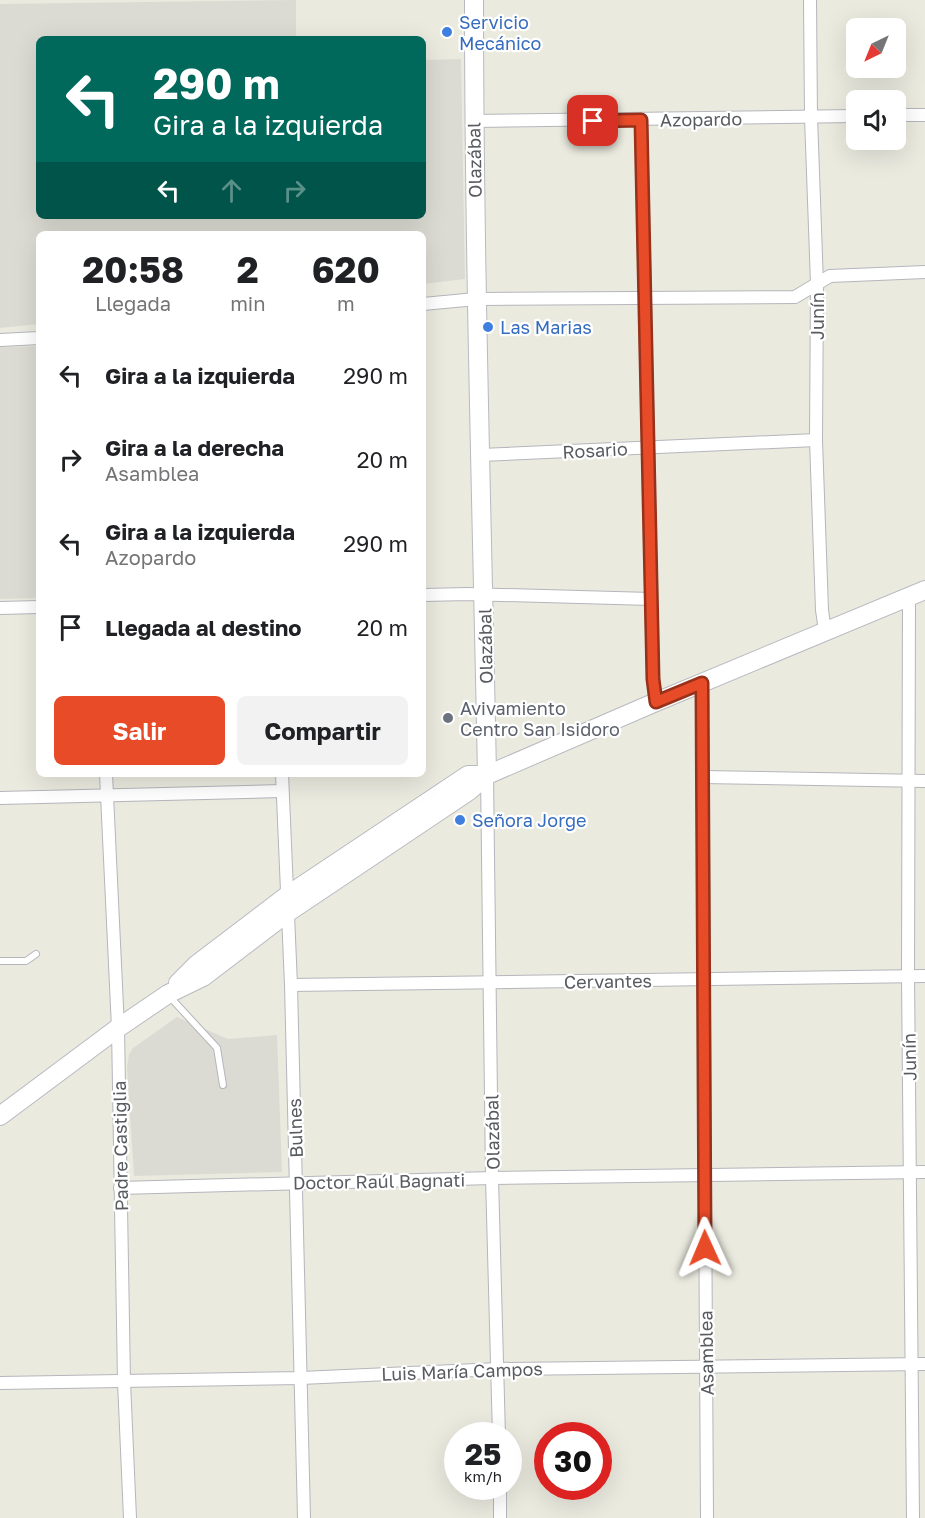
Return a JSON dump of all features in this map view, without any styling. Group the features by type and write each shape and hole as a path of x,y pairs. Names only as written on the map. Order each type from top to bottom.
{"main road":[{"name":"Olazábal","path":"474,0 476,299 487,775"},
{"path":"0,1116 118,1028 168,994 203,977 287,904 470,791 487,775 917,593"}],"street":[{"name":"Junín","path":"810,0 811,117 817,284 816,440 822,610 825,632"},
{"path":"906,115 925,115"},
{"name":"Azopardo","path":"474,121 846,116"},
{"path":"641,120 647,447 653,679 656,702"},
{"path":"426,304 476,299 795,297 830,276 925,272"},
{"path":"0,340 36,338"},
{"name":"Rosario","path":"481,455 816,440"},
{"name":"Junín","path":"913,1518 908,781 917,593"},
{"path":"426,595 651,599"},
{"path":"0,608 36,607"},
{"name":"Asamblea","path":"702,683 707,1518"},
{"name":"Olazábal","path":"487,775 492,1178 499,1422"},
{"name":"Padre Castiglia","path":"106,777 118,1028 124,1382 130,1518"},
{"name":"Bulnes","path":"282,777 297,1183 304,1518"},
{"path":"702,777 925,781"},
{"path":"0,798 282,791"},
{"name":"Cervantes","path":"291,985 925,976"},
{"name":"Doctor Raúl Bagnati","path":"120,1188 492,1178 925,1172"},
{"name":"Luis María Campos","path":"0,1383 301,1378 498,1369 925,1364"},
{"path":"500,1500 500,1518"}],"lane":[{"path":"0,961 26,961 36,954"},
{"path":"168,994 217,1048 222,1085"}],"shaded area":[{"path":"296,0 296,36 36,36 36,219 426,219 426,60 461,59 465,279 426,284 426,231 36,231 36,324 0,328 0,4"},
{"path":"36,346 36,598 0,599 0,347"},
{"path":"177,1017 228,1039 277,1035 282,1172 134,1176 127,1067 129,1054 133,1048"}],"place":[{"name":"Servicio Mecánico","path":"447,32"},
{"name":"Las Marias","path":"488,327"},
{"name":"Avivamiento Centro San Isidoro","path":"448,718"},
{"name":"Señora Jorge","path":"460,820"}],"route":[{"path":"593,121 641,120 647,447 653,679 656,702 702,683 705,1248"}]}
